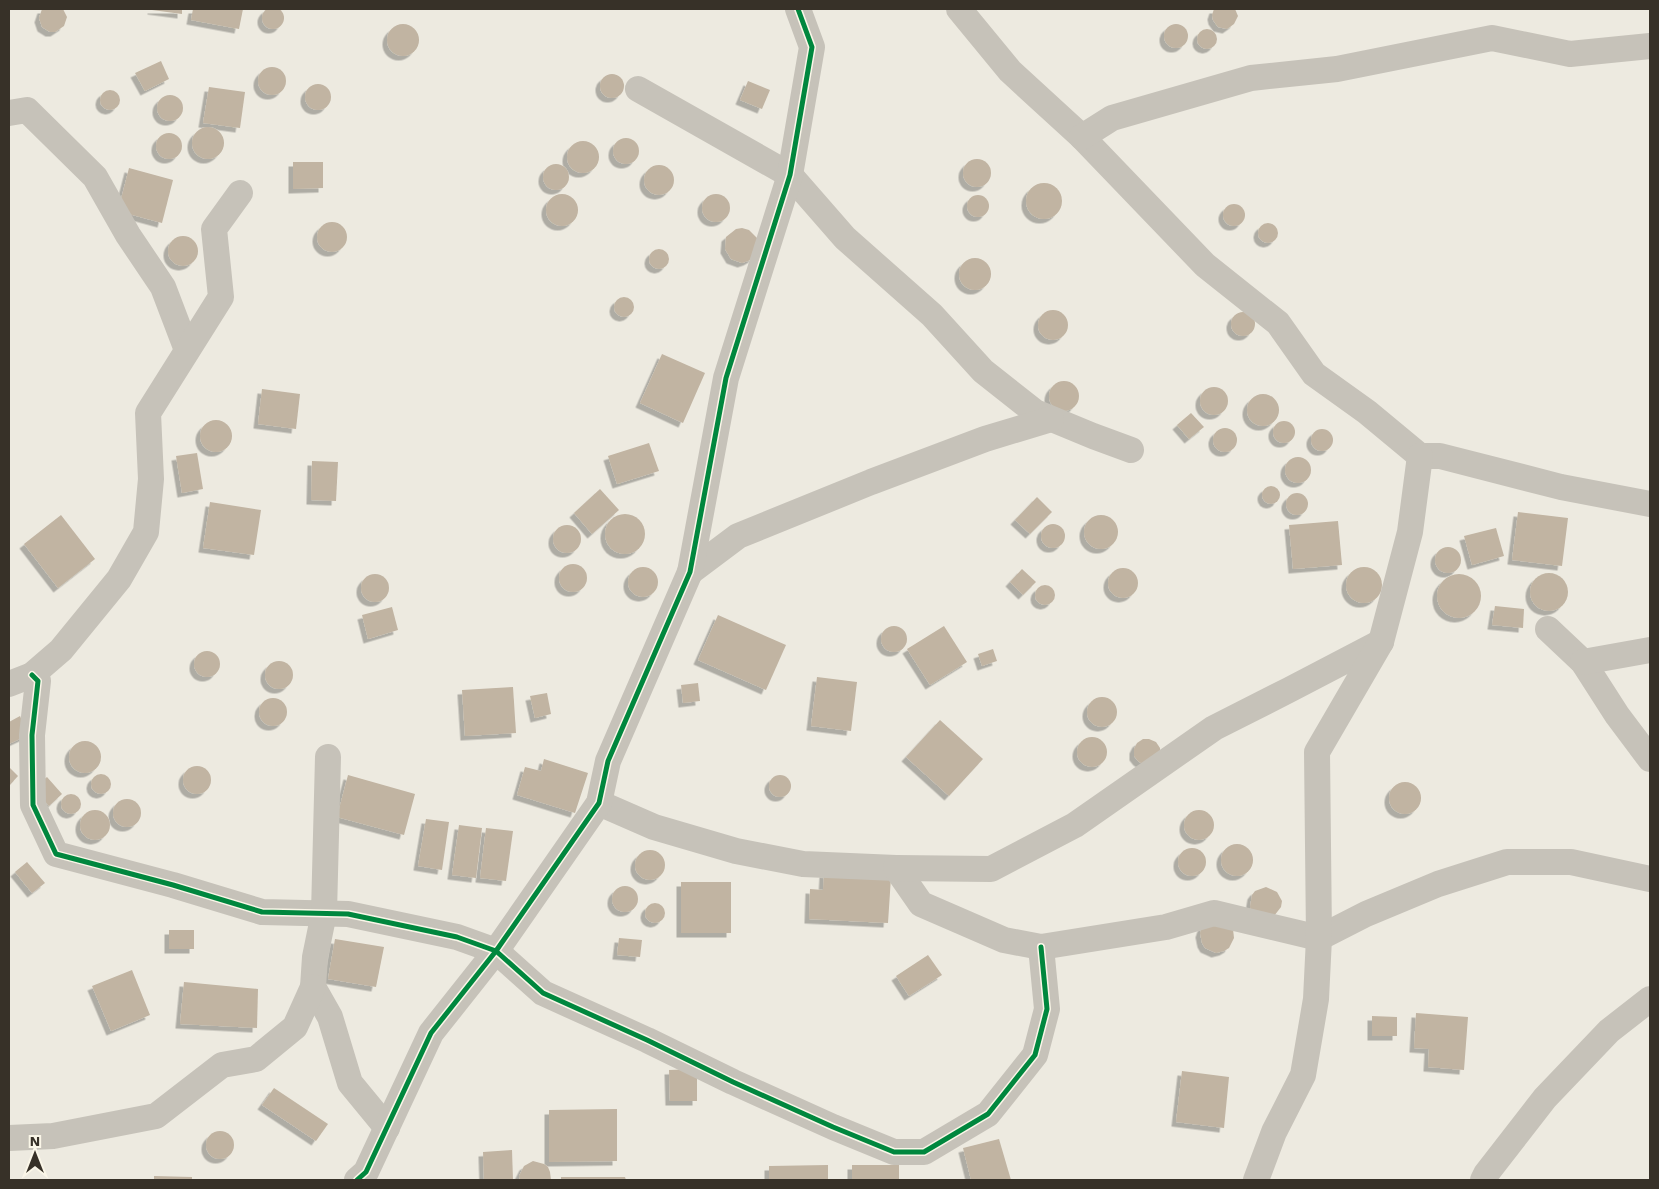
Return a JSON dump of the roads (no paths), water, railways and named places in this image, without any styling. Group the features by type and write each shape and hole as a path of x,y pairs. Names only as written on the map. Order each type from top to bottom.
{"street":[{"path":"358,1180 366,1172 431,1033 496,951 599,803 608,762 690,572 726,378 790,175 812,47 798,9"},
{"path":"959,9 1010,70 1082,137 1204,265 1278,322 1314,374 1367,412 1420,456 1440,456 1561,487 1650,504"},
{"path":"1082,137 1112,118 1251,78 1337,69 1492,38 1570,54 1650,46"},
{"path":"638,89 790,175 845,238 932,315 983,371 1035,412 1131,450"},
{"path":"9,113 27,110 95,178 128,235 163,287 187,350"},
{"path":"20,679 61,650 119,579 146,532 151,479 148,413 221,296 214,229 240,193"},
{"path":"690,572 738,536 871,482 985,439 1051,419"},
{"path":"1256,1180 1274,1132 1303,1075 1316,999 1319,938 1318,752 1381,642 1410,532 1420,456"},
{"path":"1548,629 1583,662 1617,715 1650,759"},
{"path":"599,803 654,826 736,851 803,864 896,868 991,869 1075,825 1214,728 1381,642"},
{"path":"1583,662 1650,650"},
{"path":"20,679 38,681 32,735 33,805 56,854 173,885 262,912 348,914 458,937 496,951 543,993 647,1040 733,1082 894,1152 924,1152 988,1114 1035,1055 1047,1009 1041,947"},
{"path":"9,1138 53,1136 156,1116 222,1065 256,1059 295,1027 313,987 315,957 324,913 328,757"},
{"path":"896,868 921,904 1004,940 1041,947 1166,927 1214,912 1319,938 1366,914 1438,884 1507,862 1571,862 1650,880"},
{"path":"313,987 330,1017 350,1083 387,1128"},
{"path":"1483,1180 1545,1098 1609,1031 1650,999"}]}
